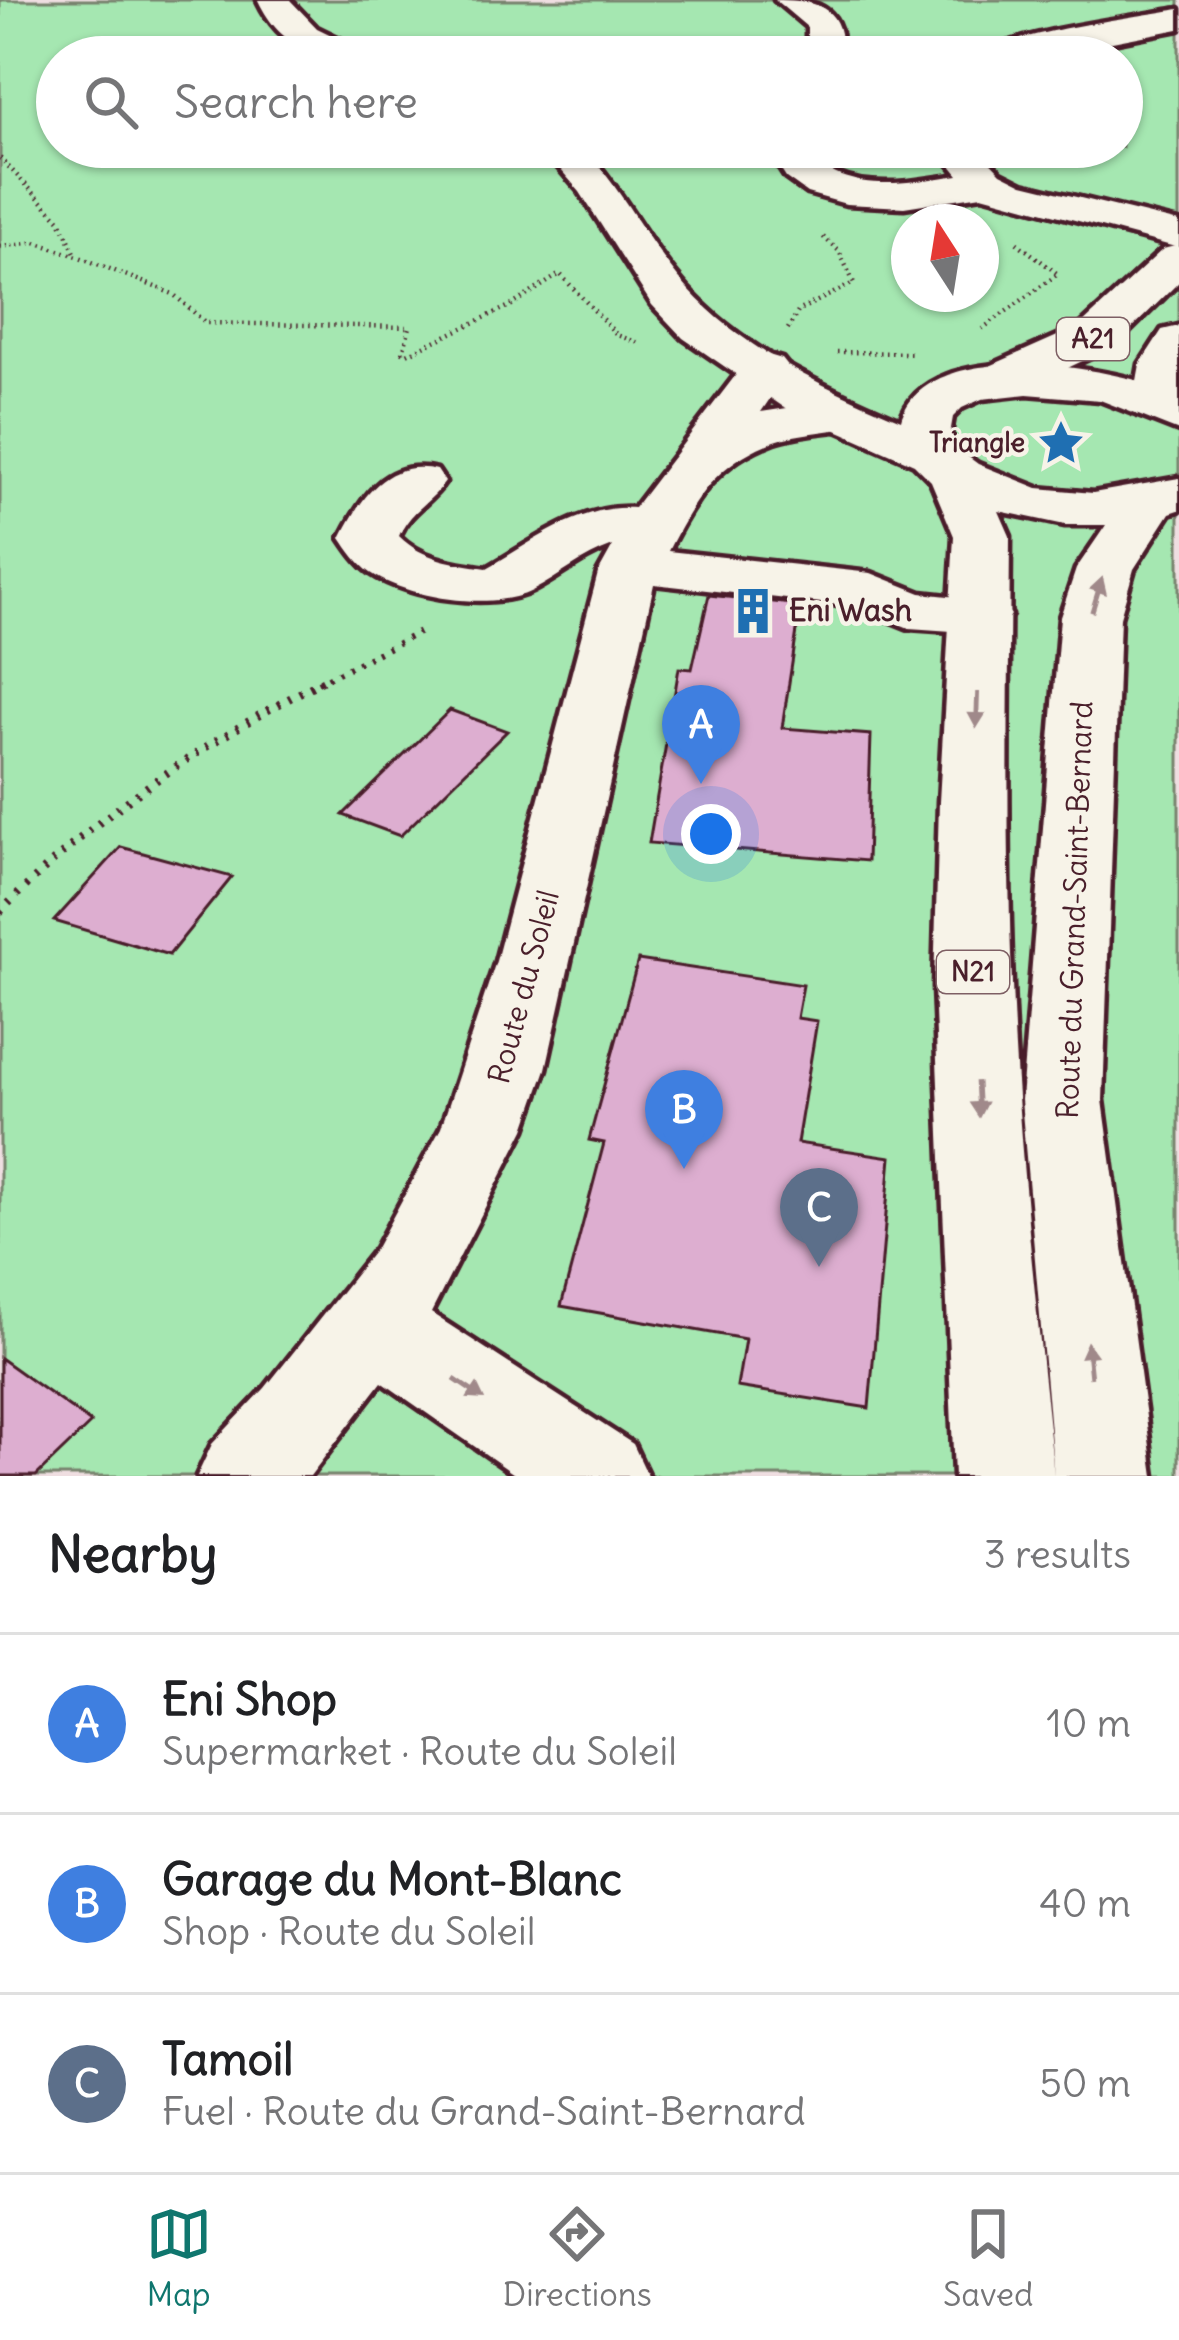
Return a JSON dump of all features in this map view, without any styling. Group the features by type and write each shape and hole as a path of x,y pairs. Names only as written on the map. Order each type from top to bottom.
{"main road":[{"path":"274,0 279,11 307,36"},
{"path":"790,0 823,24 824,36"},
{"path":"1086,36 1179,19"},
{"name":"Route du Grand-Saint-Bernard","path":"580,168 668,295 714,339 766,357 800,395 1000,494 1047,506 1097,509 1164,496"},
{"path":"798,168 820,184 860,192 904,195 987,182"},
{"path":"974,168 987,182 1040,205 1175,254"},
{"name":"A21","path":"979,369 1097,336 1175,254"},
{"name":"A21","path":"1169,410 1164,364 1179,340"},
{"path":"766,357 883,384 979,369 1048,377 1097,384 1169,410"},
{"name":"Route du Soleil","path":"247,1476 299,1419 372,1324 408,1274 446,1205 506,1070 640,545 706,454 766,357"},
{"path":"944,463 924,429 931,411 979,369"},
{"name":"Route du Soleil","path":"706,454 765,426 840,415"},
{"name":"N21","path":"944,463 982,536 973,802 973,987 1004,1476"},
{"path":"418,482 387,502 369,538 391,561 476,586 511,579 560,546 622,524 640,545 871,591 909,610 981,615"},
{"name":"Route du Grand-Saint-Bernard","path":"1105,1476 1062,1100 1090,617 1105,569 1164,496"},
{"path":"372,1324 598,1476"}],"path":[{"path":"0,158 61,220 76,256"},
{"path":"766,357 792,316 806,304 845,291 854,283 839,251 816,229 802,192 777,186 770,168"},
{"path":"979,369 1058,274 1000,230 1010,219 1040,205"},
{"path":"0,248 35,242 76,256 173,294 206,323 410,326 403,352 407,354 512,305 560,274 617,335 654,349 692,353 716,372 766,357 827,352 910,354 929,349"},
{"path":"0,912 65,845 156,777 268,710 443,621"}],"green space":[{"path":"0,0 1179,0 1179,1476 0,1476"}],"building":[{"path":"709,595 801,605 782,728 871,735 867,861 649,843 679,668 692,669"},
{"path":"450,710 507,731 400,836 343,815"},
{"path":"121,847 232,877 169,955 54,921"},
{"path":"638,960 803,985 797,1018 817,1021 797,1143 891,1157 869,1408 737,1387 745,1339 561,1306 604,1143 589,1140"},
{"path":"0,1358 91,1423 36,1476 0,1476"}],"place":[{"name":"Triangle","path":"1061,443"},
{"name":"Eni Wash","path":"753,611"},
{"name":"Eni Shop","path":"701,784"},
{"name":"Garage du Mont-Blanc","path":"684,1169"},
{"name":"Tamoil","path":"819,1267"}]}
